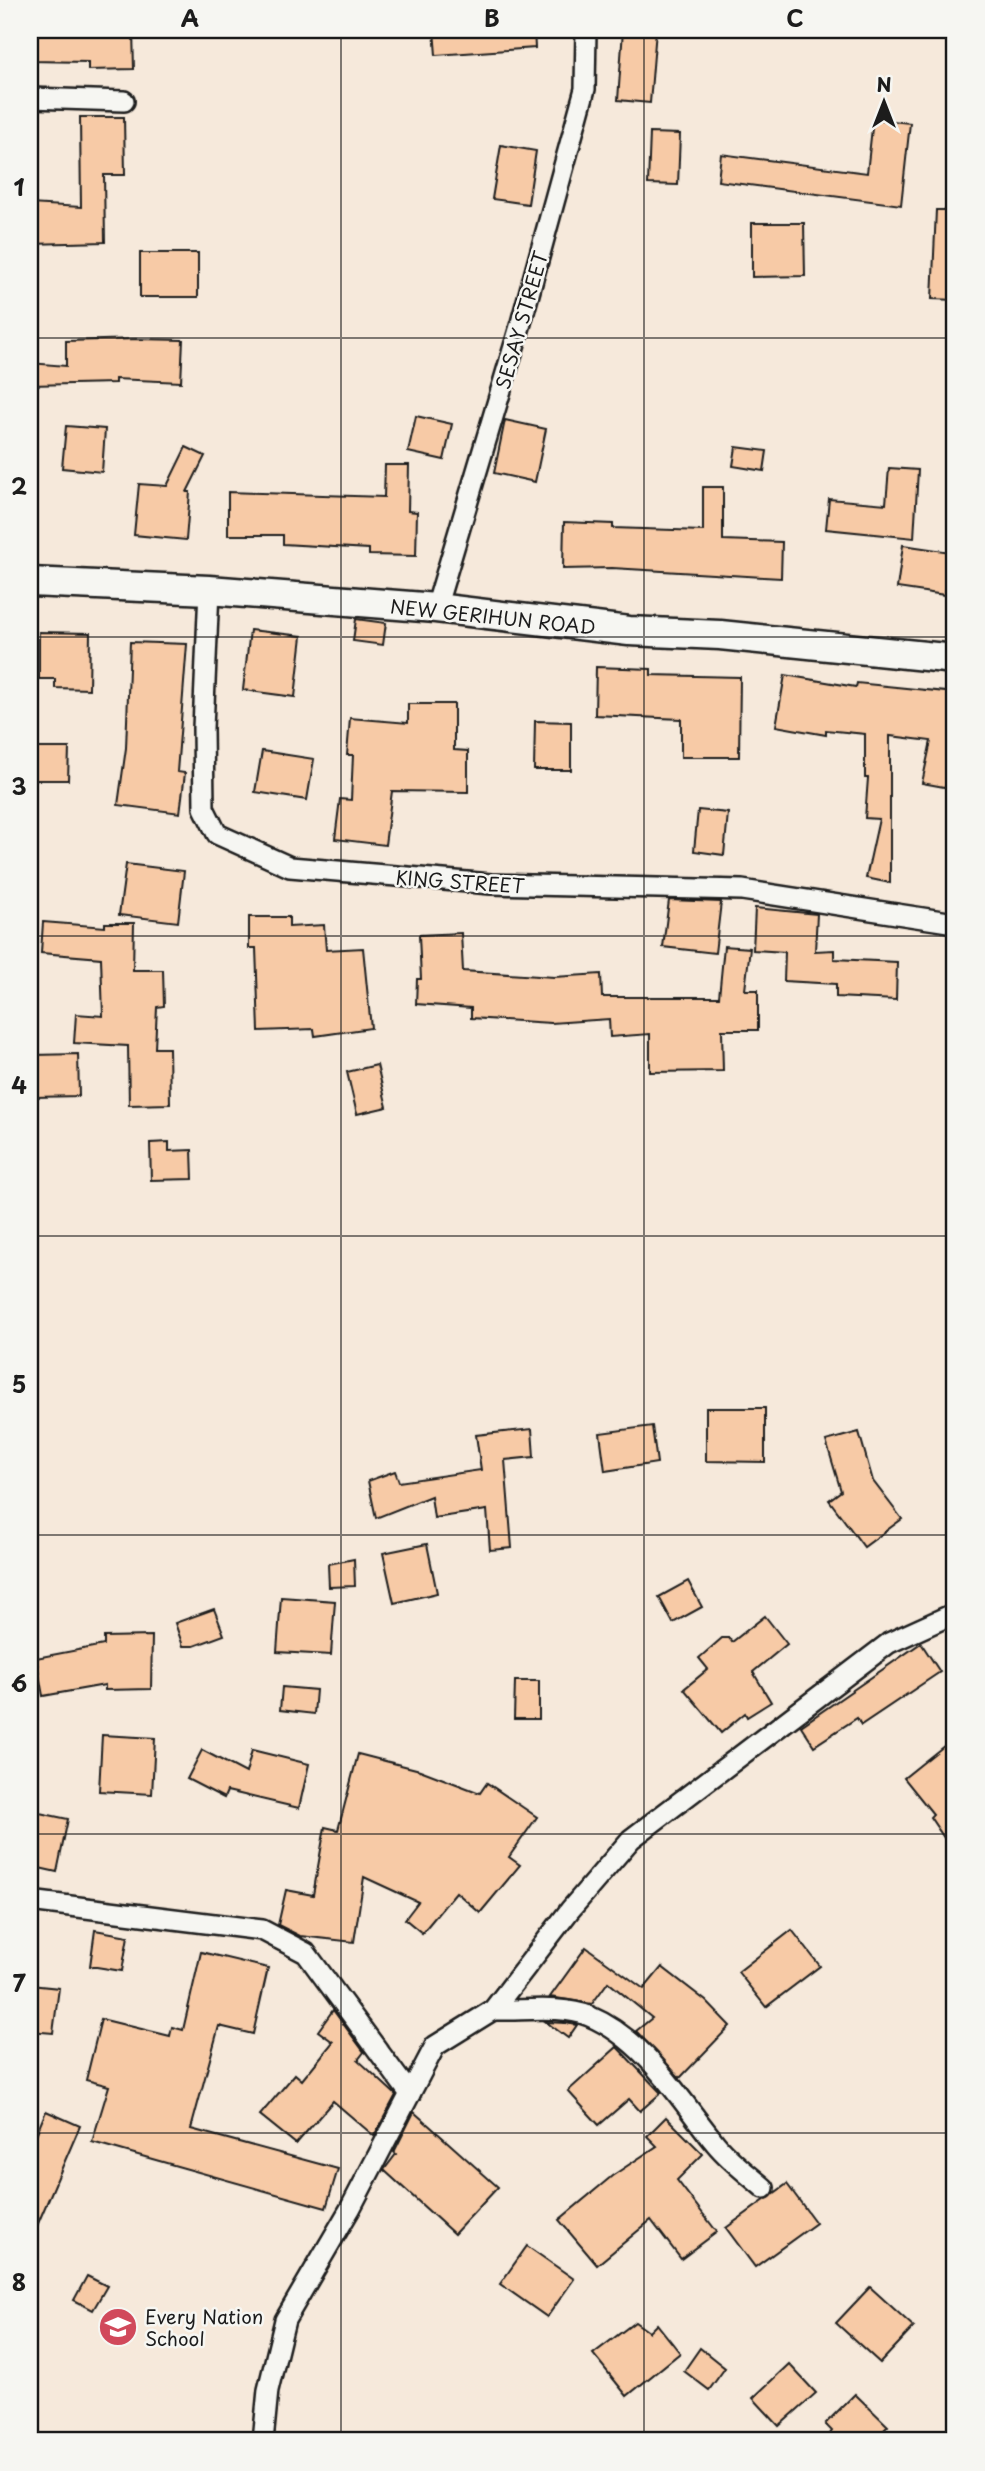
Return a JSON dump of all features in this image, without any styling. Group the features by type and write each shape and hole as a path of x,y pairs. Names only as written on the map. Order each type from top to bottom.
{"street":[{"name":"SESAY STREET","path":"436,608 521,323 585,89 586,30"},
{"path":"30,97 124,101"},
{"name":"NEW GERIHUN ROAD","path":"30,583 209,590 436,608 629,631 720,635 955,659"},
{"name":"KING STREET","path":"209,590 203,728 204,808 217,834 290,867 491,884 742,890 955,923"},
{"path":"263,2441 268,2390 285,2320 349,2209 435,2046 494,2010 570,1910 631,1839 889,1643 955,1613"},
{"path":"30,1901 262,1930 306,1953 410,2094"},
{"path":"494,2010 558,2011 588,2015 621,2035 672,2085 718,2147 764,2188"}],"building":[{"path":"30,30 133,30 134,69 88,70 88,62 30,61"},
{"path":"434,30 534,30 535,48 436,55"},
{"path":"623,30 656,30 650,103 618,100"},
{"path":"80,117 124,117 125,175 104,175 105,242 30,244 30,204 81,207"},
{"path":"873,119 910,123 901,205 718,181 721,154 867,173"},
{"path":"650,133 680,134 678,185 648,184"},
{"path":"501,145 536,151 528,204 492,199"},
{"path":"936,210 955,210 955,300 932,299"},
{"path":"752,223 804,223 805,276 752,277"},
{"path":"140,253 198,253 198,297 140,297"},
{"path":"183,340 181,382 115,379 115,383 30,385 30,363 66,366 66,341"},
{"path":"416,416 452,424 444,460 408,452"},
{"path":"505,420 546,429 535,482 494,473"},
{"path":"66,426 105,429 102,472 62,468"},
{"path":"186,447 205,456 187,492 190,492 186,540 134,535 139,484 167,486"},
{"path":"736,447 767,451 764,471 733,466"},
{"path":"385,465 409,465 408,511 417,512 416,556 369,555 369,549 283,544 283,535 228,535 228,492 384,497"},
{"path":"889,468 918,470 914,538 826,529 829,499 886,504"},
{"path":"703,487 723,487 723,540 782,542 781,578 612,568 563,569 564,522 613,524 613,528 703,531"},
{"path":"903,545 951,552 945,595 897,588"},
{"path":"356,619 386,623 383,645 353,641"},
{"path":"250,630 302,636 295,697 243,690"},
{"path":"39,632 90,633 89,689 55,688 55,679 39,679"},
{"path":"130,642 187,644 177,772 185,773 180,813 118,805 126,748"},
{"path":"596,667 651,669 651,675 740,677 739,757 681,757 681,719 595,715"},
{"path":"785,675 856,687 857,683 955,693 955,789 922,783 931,741 890,736 890,883 866,878 879,819 865,818 868,778 865,778 865,734 826,730 826,735 776,726"},
{"path":"408,704 454,704 454,750 468,751 468,792 392,791 385,845 335,839 340,799 351,800 353,755 347,755 350,718 408,723"},
{"path":"535,721 571,722 571,770 534,770"},
{"path":"30,748 69,748 68,780 30,780"},
{"path":"262,751 314,759 307,800 255,792"},
{"path":"698,810 728,813 724,855 694,851"},
{"path":"126,864 184,871 178,922 119,915"},
{"path":"669,900 721,902 715,953 663,947"},
{"path":"755,908 817,914 815,951 834,950 834,959 897,962 896,1000 836,997 836,984 784,981 785,952 753,950"},
{"path":"249,917 289,917 289,927 324,925 326,950 363,948 371,1028 315,1036 314,1029 259,1031 256,948 249,948"},
{"path":"43,922 105,927 105,923 134,923 133,970 163,970 164,1006 157,1007 155,1048 169,1048 170,1104 129,1105 128,1046 74,1043 76,1014 103,1016 101,958 41,953"},
{"path":"461,933 463,971 554,977 601,974 602,997 719,997 724,946 750,948 745,990 758,990 758,1030 722,1030 723,1071 650,1072 650,1034 610,1037 609,1019 551,1023 471,1018 471,1008 416,1004 417,979 421,979 419,935"},
{"path":"78,1054 79,1096 35,1097 34,1055"},
{"path":"377,1065 387,1107 357,1114 347,1072"},
{"path":"169,1142 169,1151 192,1150 193,1179 151,1180 150,1143"},
{"path":"706,1408 765,1408 765,1462 706,1461"},
{"path":"652,1426 657,1463 605,1471 600,1433"},
{"path":"532,1429 534,1457 505,1460 512,1548 490,1550 487,1510 434,1518 431,1496 376,1518 368,1481 395,1471 399,1482 481,1470 476,1435"},
{"path":"859,1432 873,1481 902,1519 864,1547 829,1500 841,1491 826,1441"},
{"path":"427,1544 437,1593 394,1603 383,1553"},
{"path":"354,1559 355,1586 329,1587 328,1564"},
{"path":"688,1581 702,1607 673,1623 659,1597"},
{"path":"281,1597 335,1601 331,1655 277,1652"},
{"path":"214,1609 224,1635 194,1646 183,1646 175,1623"},
{"path":"765,1616 787,1644 753,1672 771,1702 747,1717 745,1713 721,1733 684,1689 708,1669 699,1658 722,1638 729,1638 732,1642"},
{"path":"152,1636 151,1689 105,1690 105,1685 43,1696 36,1658 104,1645 104,1637"},
{"path":"921,1643 940,1672 861,1725 857,1718 814,1746 801,1726"},
{"path":"515,1681 539,1681 539,1719 514,1719"},
{"path":"282,1687 316,1690 314,1714 280,1710"},
{"path":"102,1735 155,1738 152,1794 99,1791"},
{"path":"955,1737 955,1854 930,1817 933,1814 904,1778"},
{"path":"202,1750 246,1773 252,1750 309,1764 299,1808 227,1791 224,1798 187,1779"},
{"path":"358,1754 420,1770 480,1793 487,1783 537,1817 509,1857 520,1865 480,1913 456,1892 422,1933 405,1919 418,1902 364,1877 354,1942 300,1936 278,1925 286,1890 313,1895 325,1827 338,1830"},
{"path":"30,1811 68,1819 57,1872 30,1866"},
{"path":"95,1930 128,1936 122,1971 90,1966"},
{"path":"792,1930 820,1966 766,2007 738,1972"},
{"path":"586,1947 644,1989 662,1967 706,2001 730,2026 680,2078 636,2031 652,2018 608,1982 592,2004 550,1997"},
{"path":"201,1952 268,1968 253,2034 219,2026 191,2129 338,2169 326,2208 92,2142 109,2086 86,2080 101,2019 170,2036 172,2027 183,2030"},
{"path":"30,1985 59,1988 53,2033 30,2031"},
{"path":"333,2010 364,2052 358,2060 396,2095 374,2136 333,2101 296,2144 260,2115 295,2074 302,2080 333,2042 318,2031"},
{"path":"546,2022 565,2023 577,2025 568,2038"},
{"path":"617,2047 661,2093 640,2111 629,2099 599,2125 568,2091"},
{"path":"46,2111 80,2126 30,2242 30,2149"},
{"path":"414,2112 498,2187 454,2234 384,2170 396,2154 394,2152"},
{"path":"666,2117 703,2154 677,2180 717,2232 681,2259 651,2220 597,2265 559,2220 612,2176 657,2146 647,2136"},
{"path":"787,2184 816,2223 755,2267 726,2228"},
{"path":"527,2246 574,2279 547,2317 500,2284"},
{"path":"87,2276 107,2286 93,2310 74,2300"},
{"path":"870,2287 914,2327 880,2363 836,2323"},
{"path":"635,2322 649,2332 657,2324 680,2353 627,2396 593,2354"},
{"path":"700,2348 725,2368 709,2390 684,2371"},
{"path":"789,2364 816,2393 779,2426 753,2398"},
{"path":"855,2394 888,2426 873,2441 825,2441 832,2431 825,2424"}],"place":[{"name":"Every Nation School","path":"118,2327"}]}
